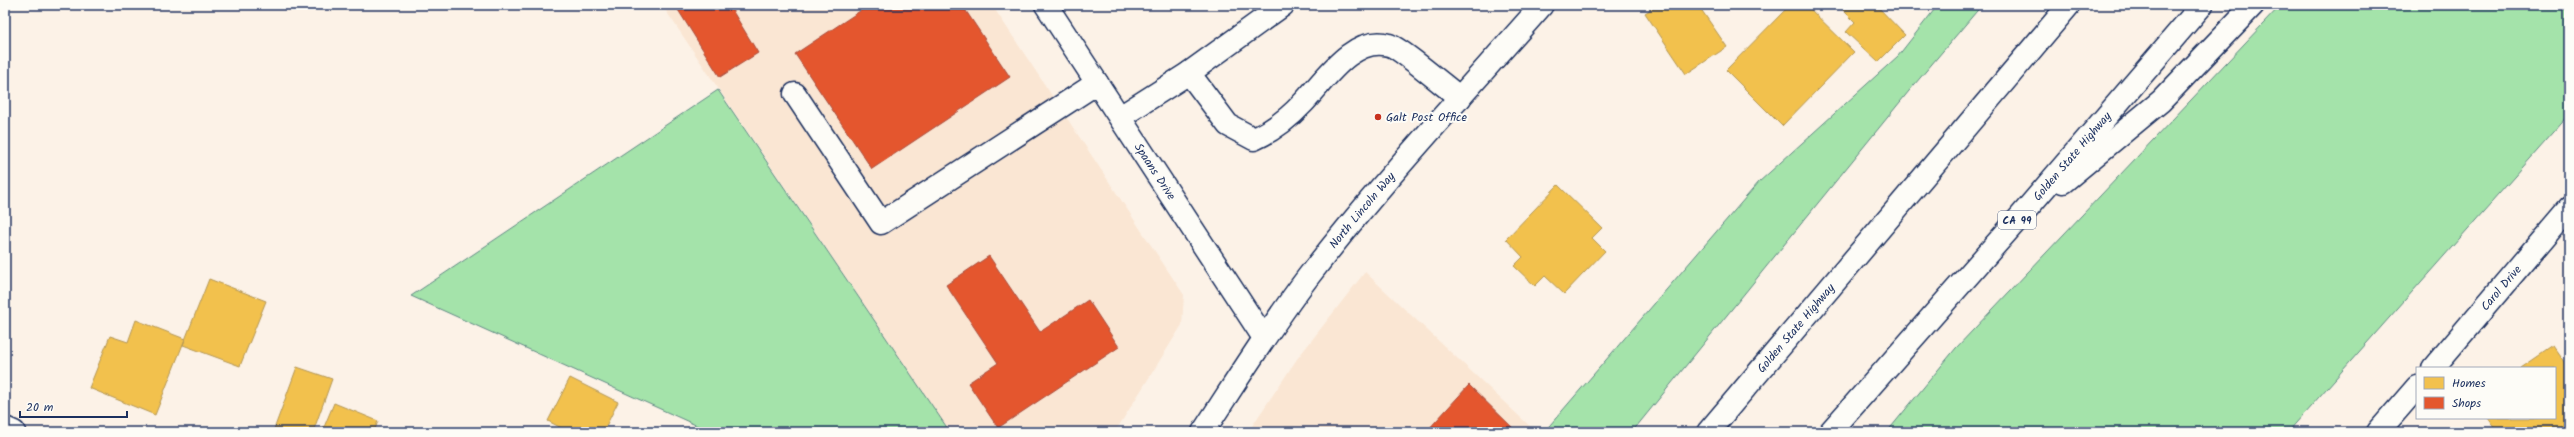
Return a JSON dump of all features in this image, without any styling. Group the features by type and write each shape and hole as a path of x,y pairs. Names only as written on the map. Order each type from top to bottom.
{"main road":[{"name":"Spaans Drive","path":"1046,5 1264,338"},
{"path":"1120,117 1190,73 1282,5"},
{"name":"North Lincoln Way","path":"1203,432 1264,338 1308,277 1364,207 1542,5"},
{"name":"Golden State Highway","path":"1708,432 2069,5"},
{"name":"Golden State Highway","path":"1830,432 2019,218 2202,5"},
{"path":"2019,218 2161,101 2253,5"},
{"path":"1190,73 1228,125 1254,140 1271,131 1302,104 1337,64 1367,44 1390,44 1460,98"},
{"path":"795,94 881,223 1097,83"},
{"name":"Carol Drive","path":"2434,367 2569,208"},
{"path":"2379,432 2416,388"},
{"path":"5,428 14,432"}],"shaded area":[{"path":"662,5 992,5 1184,295 1182,325 1115,432 950,432"},
{"path":"1365,272 1536,432 1248,432 1297,359"}],"green space":[{"path":"1938,5 1982,5 1909,91 1632,432 1544,432 1759,182 1898,56"},
{"path":"2281,5 2569,5 2569,115 2288,432 1887,432 1956,348"},
{"path":"718,90 950,432 711,432 411,296"}],"building: Homes":[{"path":"1658,5 1698,5 1727,47 1686,74 1645,13"},
{"path":"1790,5 1806,5 1854,52 1782,126 1726,70"},
{"path":"1838,5 1876,5 1905,35 1878,62 1846,32 1855,22"},
{"path":"1558,185 1602,228 1592,238 1605,251 1564,294 1545,276 1535,286 1514,266 1523,257 1506,239"},
{"path":"209,279 266,301 240,366 183,345"},
{"path":"136,320 185,339 155,415 89,388 110,336 128,342"},
{"path":"2553,346 2569,369 2569,432 2498,432 2489,419 2556,419 2556,367 2522,367"},
{"path":"297,367 332,379 313,432 273,432"},
{"path":"570,378 618,402 603,432 569,432 548,421"},
{"path":"334,403 378,421 374,432 322,432"}],"building: Shops":[{"path":"675,5 729,5 758,53 720,77"},
{"path":"869,5 962,5 1010,77 872,169 795,54"},
{"path":"989,256 1040,332 1088,300 1119,347 998,428 968,383 998,363 946,285"},
{"path":"1469,385 1517,432 1426,432"}],"place":[{"name":"Galt Post Office","path":"1378,117"}]}
